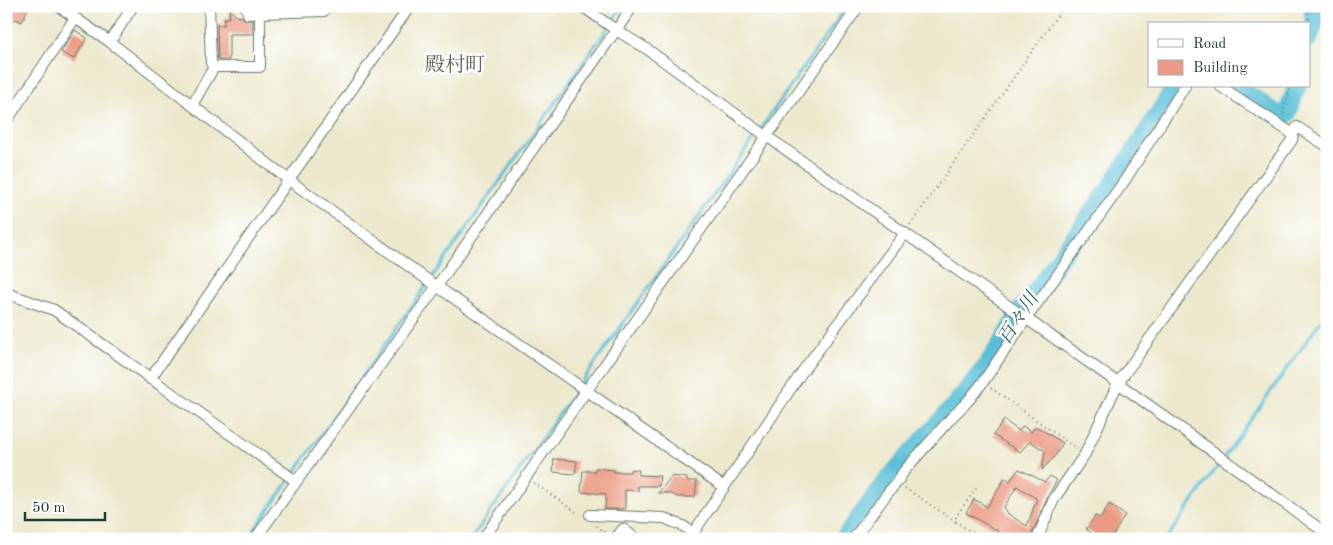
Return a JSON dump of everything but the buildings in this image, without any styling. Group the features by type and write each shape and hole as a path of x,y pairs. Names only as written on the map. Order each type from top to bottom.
{"street":[{"path":"58,6 110,42 289,180 724,487"},
{"path":"110,42 133,6"},
{"path":"209,6 211,63 214,67"},
{"path":"246,6 248,14 324,11 324,6"},
{"path":"150,379 410,6"},
{"path":"582,6 1118,383 1327,534"},
{"path":"255,539 292,479 611,27 633,6"},
{"path":"482,539 526,478 582,387 762,133 858,6"},
{"path":"214,67 260,67 260,13"},
{"path":"6,122 75,18"},
{"path":"192,105 214,67"},
{"path":"853,539 911,463 983,382 1025,319 1125,180 1184,88"},
{"path":"1223,88 1293,134"},
{"path":"1037,539 1054,499 1085,454 1118,383 1292,140 1297,127 1327,146"},
{"path":"588,518 627,516 664,518 683,526 691,536 802,372 905,233"},
{"path":"6,293 54,310 292,479"},
{"path":"611,536 623,529 627,516"},
{"path":"623,529 636,539"}],"path":[{"path":"905,233 1064,6"},
{"path":"1308,22 1309,6"},
{"path":"1282,111 1290,88"},
{"path":"983,382 1085,454"},
{"path":"526,478 588,518 611,536"},
{"path":"897,482 982,539"},
{"path":"956,523 956,516 978,486"}],"waterway":[{"path":"248,539 623,6"},
{"path":"471,539 847,6"},
{"name":"百々川","path":"1310,35 1314,22 1313,6"},
{"name":"百々川","path":"844,539 879,491 986,367 1021,310 1108,191 1175,88"},
{"name":"百々川","path":"1238,88 1281,117 1287,114 1296,88"},
{"path":"1166,539 1327,312"}],"district":[{"name":"殿村町","path":"455,64"}]}
